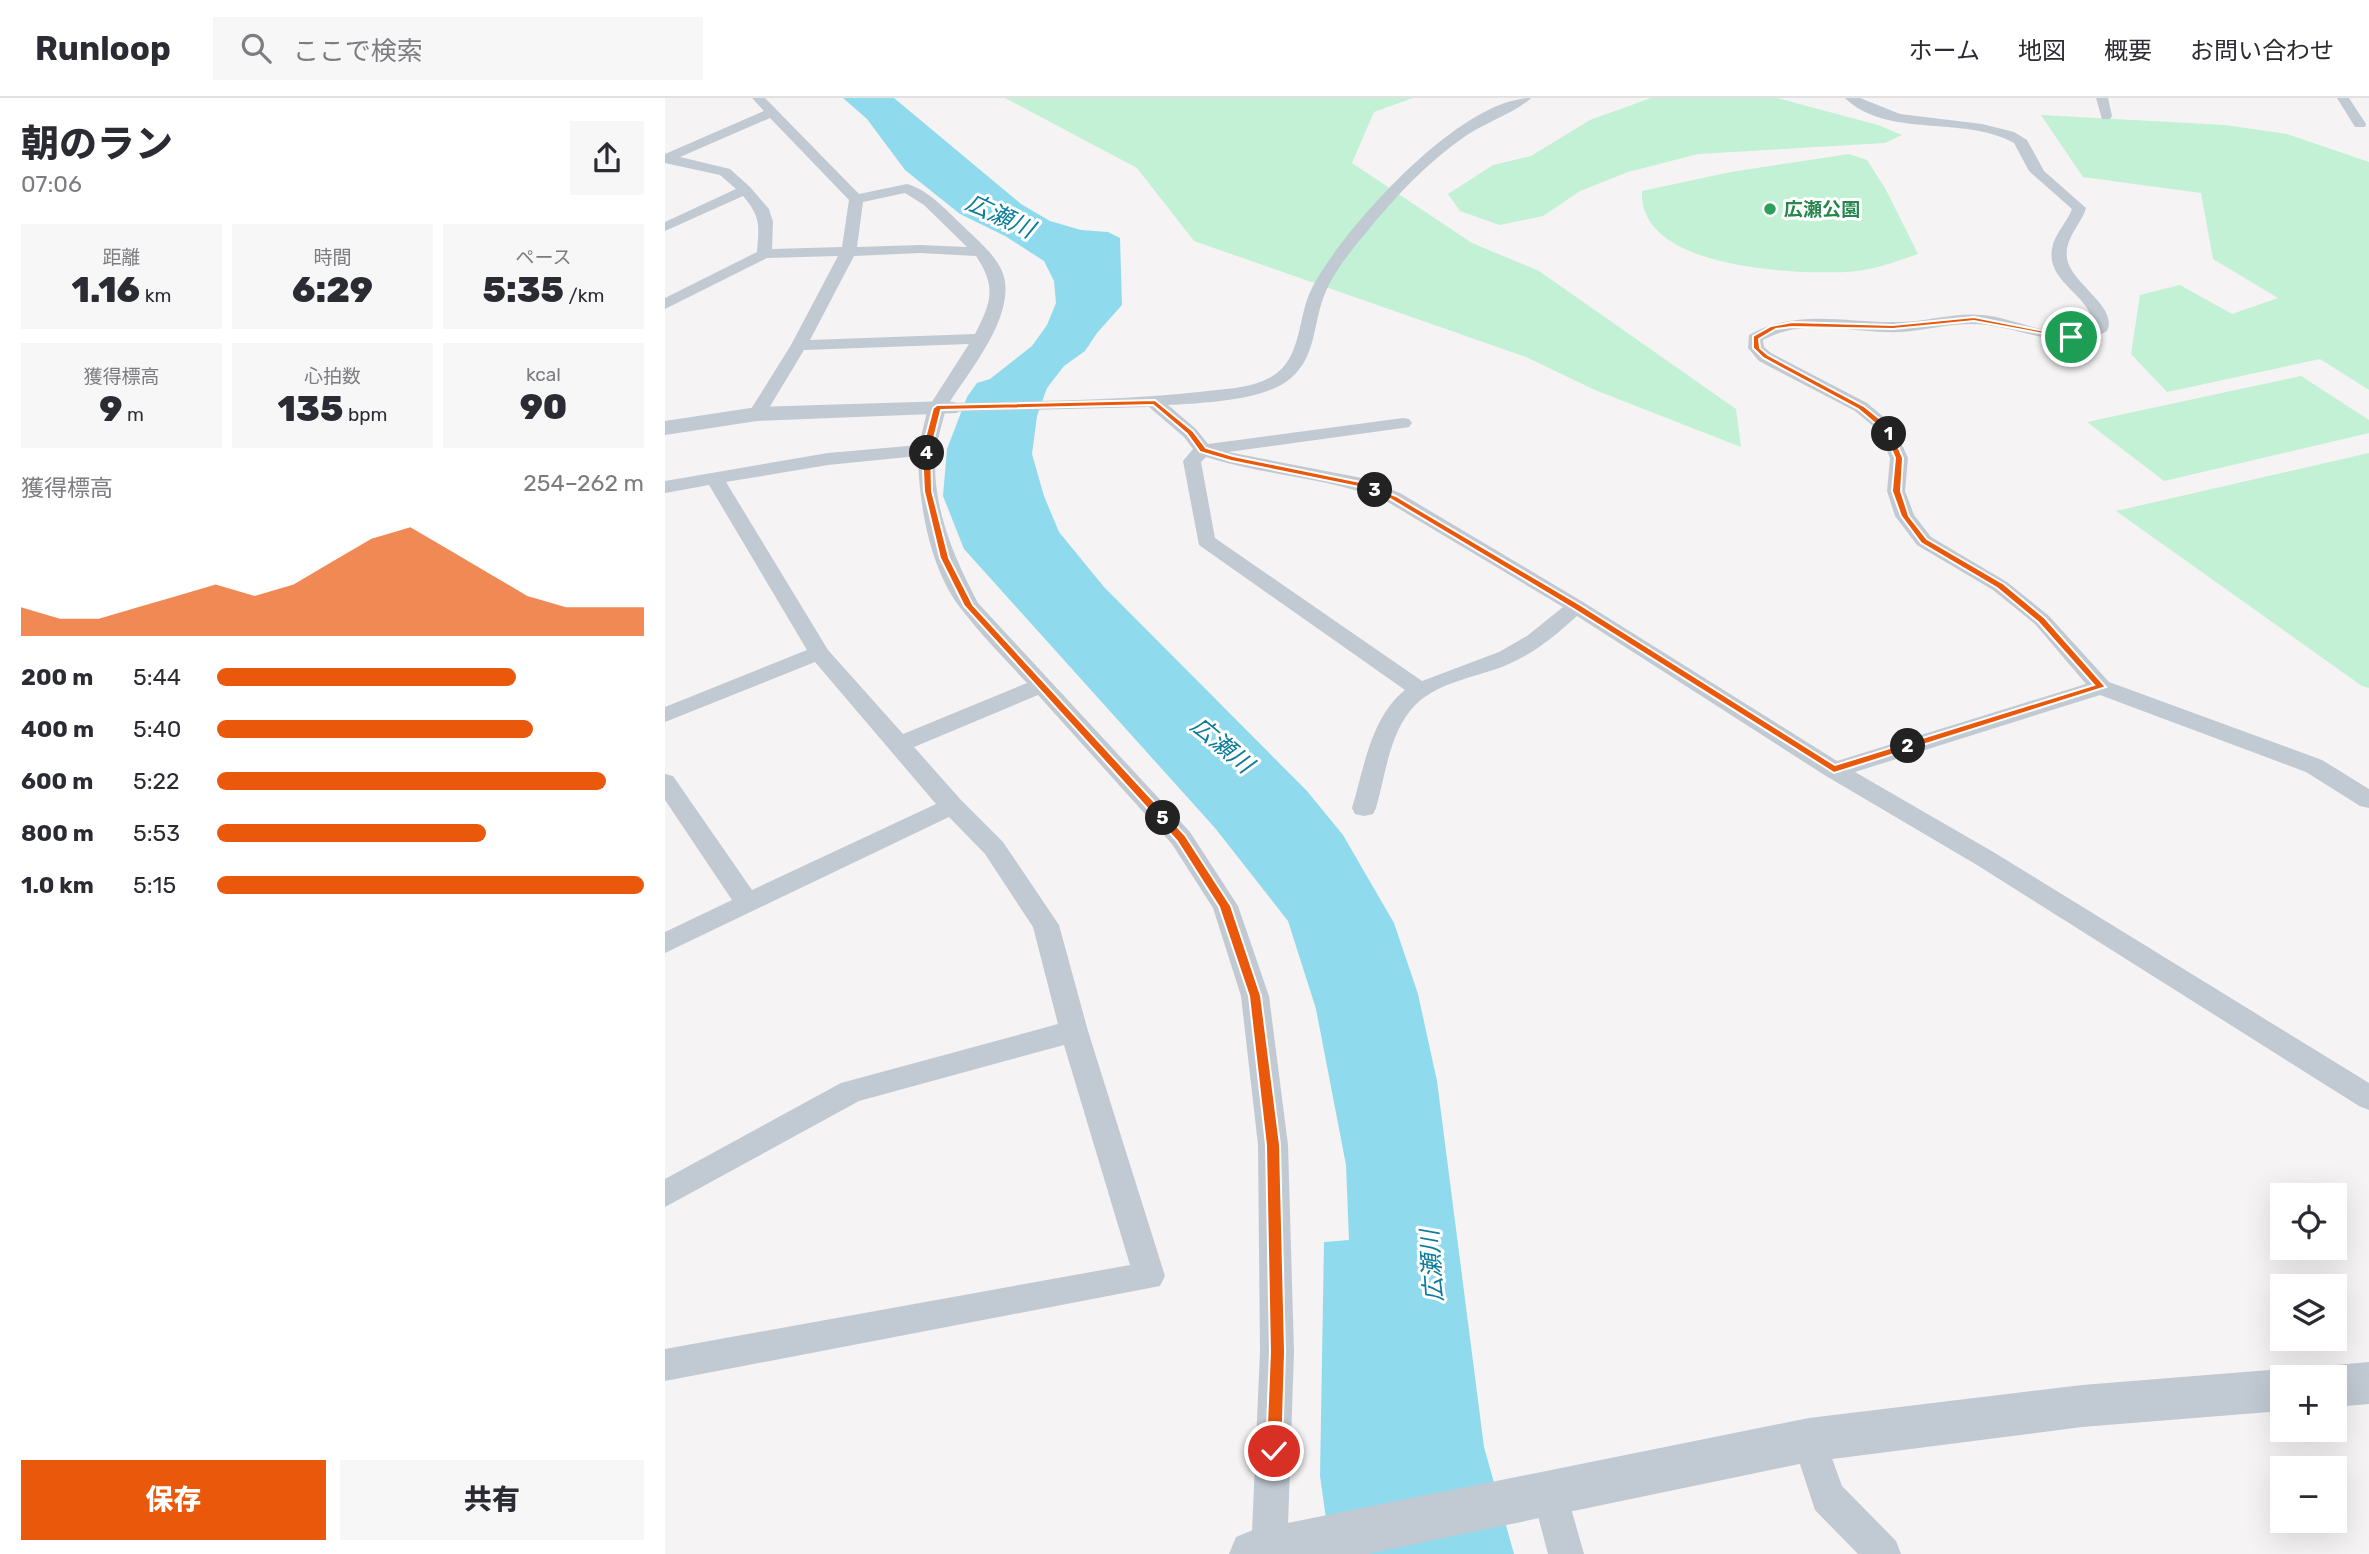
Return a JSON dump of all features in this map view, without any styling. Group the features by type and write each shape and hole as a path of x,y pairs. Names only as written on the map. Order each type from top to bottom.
{"street":[{"path":"758,98 856,199"},
{"path":"665,428 757,414 1155,403 1252,390 1282,377 1299,359 1316,296 1335,263 1393,189 1447,142 1475,123 1525,98"},
{"path":"1851,98 1881,112 1904,118 1978,128 2018,140 2027,150 2034,169 2069,196 2079,208 2060,239 2060,265 2100,316 2101,328 2096,332 2071,337 1974,319 1893,327 1792,324 1762,332 1755,338 1754,344 1765,357 1861,407 1887,429 1899,458 1896,491 1905,516 1924,541 2000,586 2032,611 2074,653 2101,687 2314,766 2369,800"},
{"path":"2102,98 2106,116"},
{"path":"2343,98 2360,124"},
{"path":"666,158 773,112"},
{"path":"666,158 725,172 745,190 762,209 766,222 764,254"},
{"path":"856,199 907,188 929,202 981,251 994,271 998,289 997,307 943,408 927,450 931,508 944,558 969,606 1181,838 1225,906 1255,996 1273,1145 1277,1352 1276,1550 1809,1440 2082,1406 2270,1391"},
{"path":"665,227 745,190"},
{"path":"757,414 799,345 849,250 856,199"},
{"path":"665,304 764,254 849,250 981,251"},
{"path":"799,345 981,340"},
{"path":"1155,403 1190,433 1203,450 1362,484 1383,493 1576,606 1834,770 1986,859 2369,1098"},
{"path":"1403,423 1203,450 1192,461 1206,541 1420,690"},
{"path":"665,487 828,459 927,450"},
{"path":"665,1365 1150,1276 1074,1031 1047,925 994,848 952,806 819,653 714,477"},
{"path":"1364,808 1387,730 1402,705 1420,690 1506,658 1541,637 1576,606"},
{"path":"665,715 819,653"},
{"path":"898,745 1042,685"},
{"path":"1834,770 2101,687"},
{"path":"665,782 748,904"},
{"path":"665,943 952,806"},
{"path":"665,1194 851,1091 1074,1031"},
{"path":"2347,1385 2369,1383"},
{"path":"1809,1440 1828,1497 1883,1554"},
{"path":"1536,1497 1566,1554"}],"green space":[{"path":"1005,98 1413,98 1374,112 1352,163 1472,243 1539,271 1736,409 1741,447 1595,390 1526,357 1194,241 1137,168"},
{"path":"1651,98 1777,98 1878,125 1902,135 1885,143 1698,154 1628,172 1580,191 1543,216 1500,225 1460,211 1448,194 1493,165 1531,156 1590,120"},
{"path":"2041,115 2225,125 2287,134 2369,162 2369,390 2320,359 2167,392 2131,354 2140,295 2180,285 2232,314 2278,298 2213,259 2201,193 2083,177"},
{"name":"広瀬公園","path":"1849,154 1867,160 1885,188 1918,254 1882,266 1855,271 1757,268 1691,251 1665,237 1647,217 1642,191 1731,172"},
{"path":"2301,376 2369,420 2369,433 2164,481 2087,422"},
{"path":"2369,453 2369,688 2362,686 2116,511"}],"water":[{"name":"広瀬川","path":"843,98 894,98 1021,204 1050,221 1081,230 1108,232 1120,238 1122,305 1085,351 1064,366 1047,388 1037,416 1032,454 1044,496 1059,532 1104,587 1307,791 1343,835 1394,923 1418,994 1437,1081 1484,1447 1514,1554 1331,1554 1320,1476 1324,1242 1349,1240 1346,1165 1316,1009 1288,921 1215,828 964,549 943,496 947,449 967,397 977,383 990,379 1032,346 1047,325 1056,303 1054,281 1044,261 1005,236 960,214 905,170 867,119"}],"place":[{"name":"広瀬公園","path":"1770,209"}],"route":[{"path":"1274,1451 1277,1352 1273,1145 1255,996 1225,906 1181,838 969,606 944,558 928,491 927,450 937,408 1155,403 1190,433 1203,450 1362,484 1393,498 1576,606 1834,770 2101,687 2074,653 2042,620 2000,586 1924,541 1905,516 1896,491 1899,458 1887,429 1861,407 1765,357 1756,348 1755,338 1774,327 1792,324 1893,327 1974,319 2071,337"}]}
